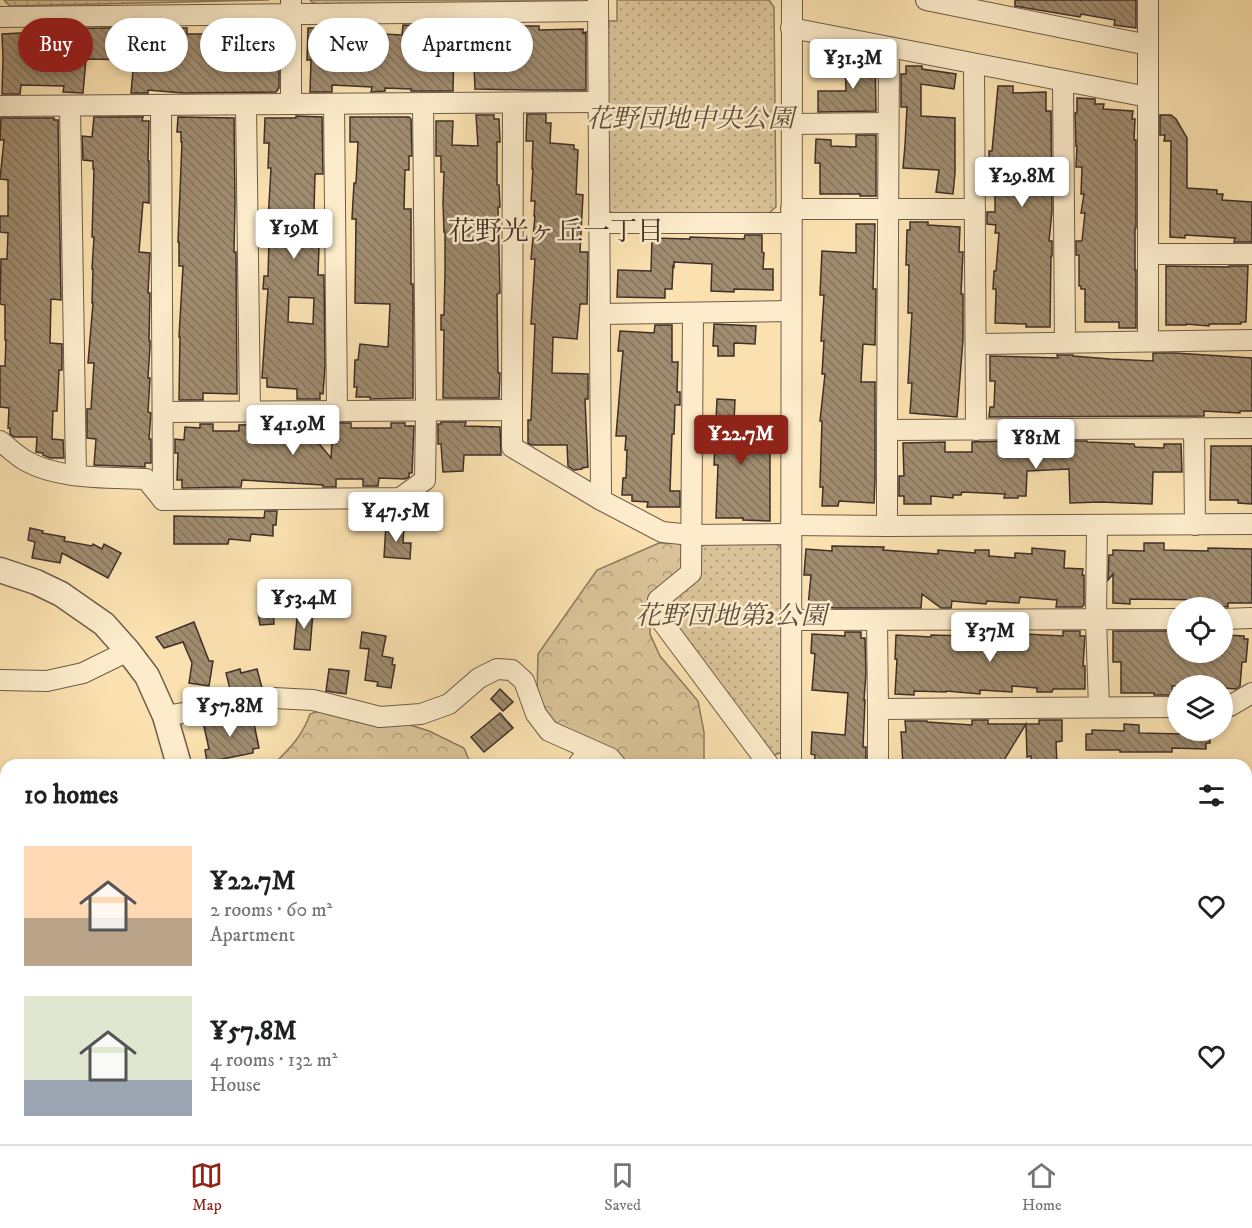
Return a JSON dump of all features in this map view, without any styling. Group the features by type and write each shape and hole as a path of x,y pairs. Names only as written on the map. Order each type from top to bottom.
{"street":[{"path":"791,759 792,0"},
{"path":"926,0 969,4 1148,45"},
{"path":"1148,0 1148,341"},
{"path":"0,17 291,7 598,5 601,500"},
{"path":"291,7 291,104"},
{"path":"791,28 1148,97"},
{"path":"887,526 889,47"},
{"path":"974,64 976,430"},
{"path":"1063,81 1065,342"},
{"path":"0,106 598,102"},
{"path":"163,500 400,498 425,480 423,103"},
{"path":"513,103 512,447 601,500 662,532 692,535 887,526 1252,525"},
{"path":"334,104 337,412"},
{"path":"161,105 163,500"},
{"path":"246,105 250,412"},
{"path":"70,106 75,475"},
{"path":"791,124 888,123"},
{"path":"599,223 791,216 888,209 975,209"},
{"path":"1149,254 1252,254"},
{"path":"600,314 791,311"},
{"path":"693,313 691,573 658,600 657,615 765,759"},
{"path":"976,344 1252,340"},
{"path":"163,412 512,410"},
{"path":"1194,428 1195,525"},
{"path":"887,430 1252,428"},
{"path":"0,441 26,461 54,472 146,479 163,500"},
{"path":"1097,525 1096,620 1099,708"},
{"path":"0,570 36,582 61,594 104,624 147,676 165,716 177,759"},
{"path":"1233,619 1252,618"},
{"path":"792,621 1167,619"},
{"path":"877,620 878,759"},
{"path":"0,680 47,681 83,673 128,651"},
{"path":"165,716 274,699 313,700 380,717 421,714 449,704 479,678 497,669 512,670 524,681 536,714 549,731 584,757 611,759"},
{"path":"1233,704 1252,693"},
{"path":"878,709 1167,707"}],"green space":[{"path":"4,0 269,0 10,6"},
{"path":"310,0 576,0 573,4 316,6"},
{"name":"花野団地中央公園","path":"617,0 769,0 774,7 776,207 767,215 615,217 606,207 605,31 609,28 609,21 617,21"},
{"name":"花野団地第2公園","path":"708,541 773,541 783,550 782,752 770,757 663,613 665,603 699,549"},
{"path":"659,543 679,543 686,551 685,570 650,616 650,634 660,656 698,701 704,732 704,759 620,759 573,734 549,718 537,696 538,654 597,570"},
{"path":"322,710 407,724 429,731 464,748 469,759 279,759 299,736 310,714"}],"building":[{"path":"1015,0 1136,0 1136,28 1114,25 1115,20 1081,14 1080,17 1015,6"},
{"path":"533,26 539,26 539,30 583,29 583,33 586,32 586,90 475,89 474,72 533,72"},
{"path":"93,28 105,28 105,59 93,59"},
{"path":"18,33 18,72 85,72 83,93 63,92 64,86 21,85 20,94 2,94 2,34"},
{"path":"188,34 200,34 200,72 279,72 279,88 276,92 183,93 148,90 148,93 131,93 133,72 188,72"},
{"path":"389,34 401,35 401,72 453,72 453,91 411,91 411,89 385,88 385,91 371,92 372,87 332,85 332,92 310,92 311,72 389,72"},
{"path":"875,59 876,111 818,112 818,91 846,91 845,60"},
{"path":"906,66 922,66 922,69 956,74 954,89 921,84 921,116 955,118 953,194 936,192 939,170 903,168 907,107 901,107 901,74 906,74"},
{"path":"998,86 1013,86 1013,93 1046,92 1046,111 1051,111 1050,327 995,323 996,289 993,289 999,233 995,233 996,225 987,224 987,212 995,212 995,172 989,172 989,151 992,151"},
{"path":"1077,98 1095,99 1095,104 1104,104 1103,109 1133,111 1134,140 1136,140 1136,328 1119,328 1119,322 1085,322 1085,289 1079,286 1079,255 1076,255 1076,241 1082,241 1085,213 1081,213 1084,194 1081,194 1082,167 1076,167"},
{"path":"527,114 546,114 546,123 551,123 550,143 574,145 574,149 578,150 576,194 583,195 580,252 588,252 587,304 580,304 577,339 553,337 552,373 588,374 588,399 585,399 588,467 582,469 574,470 568,466 567,445 528,443 535,324 531,324 535,259 531,259 535,201 531,201 533,141 526,141"},
{"path":"476,115 494,115 494,119 499,119 497,185 499,185 500,207 498,207 500,293 497,294 499,398 443,398 444,330 441,330 441,315 444,315 445,272 444,172 441,172 441,156 436,156 436,121 453,121 452,145 478,146"},
{"path":"1160,115 1171,115 1176,119 1187,138 1187,188 1217,190 1217,194 1223,194 1222,200 1252,202 1252,242 1234,242 1235,238 1185,235 1185,238 1170,237 1171,141 1164,141 1165,135 1160,135"},
{"path":"296,116 322,117 323,174 315,174 313,246 319,246 318,275 324,275 325,366 323,394 320,393 320,399 297,399 297,389 267,387 267,378 262,378 268,289 263,289 264,276 268,276 269,239 267,239 271,168 268,168 269,143 264,143 265,118 296,118","holes":["289,297 314,298 313,324 288,322"]},
{"path":"94,117 143,117 142,121 149,121 149,203 143,202 139,252 150,253 148,412 151,413 149,439 151,439 151,463 145,463 145,467 94,465 96,439 87,438 87,409 91,409 94,363 88,363 93,303 94,169 93,161 83,160 82,136 92,137"},
{"path":"178,117 234,118 237,394 203,393 203,400 179,400 179,337 183,266 179,266 178,242 182,142 181,132 177,132"},
{"path":"350,117 409,117 411,119 412,156 409,156 409,170 405,170 404,209 411,209 413,398 356,397 355,360 358,360 360,344 388,347 390,304 355,303 356,219 352,219 358,142 350,142"},
{"path":"1,118 54,118 58,120 61,300 51,299 50,343 62,344 62,370 59,370 57,411 53,411 52,439 63,440 64,458 50,458 43,453 36,452 37,437 14,437 10,434 9,408 0,407 0,366 5,366 6,340 5,305 0,304 1,259 7,259 8,233 0,232 0,216 8,216 8,180 0,179 4,140 0,140"},
{"path":"856,135 876,135 876,196 820,194 820,163 815,163 816,139 831,140 831,146 856,147"},
{"path":"910,222 960,227 959,252 963,252 961,294 963,294 963,339 957,417 910,413 912,383 908,383 912,313 908,313 909,265 906,265 907,230 910,230"},
{"path":"856,224 875,224 873,289 876,289 875,345 863,344 861,382 875,382 874,503 839,501 838,506 822,506 823,487 820,487 822,421 820,421 825,374 822,374 824,341 821,341 824,295 820,295 822,251 856,253"},
{"path":"745,235 762,235 763,269 773,269 773,290 711,291 712,264 674,262 672,289 665,289 665,298 617,297 618,270 651,271 652,238 744,239"},
{"path":"1166,266 1248,266 1246,322 1209,324 1209,326 1166,325"},
{"path":"714,324 756,326 755,344 734,343 734,356 718,356 718,346 713,346"},
{"path":"655,325 672,325 672,362 678,362 677,392 680,392 680,405 675,405 670,491 680,491 680,507 647,507 648,502 632,501 632,495 622,495 623,478 626,478 627,450 625,450 626,436 616,436 623,351 618,351 620,331 654,333"},
{"path":"1153,353 1252,358 1252,411 1240,411 1240,413 1204,411 1204,416 989,417 990,407 994,407 995,381 990,381 990,356 1058,358 1057,355 1073,355 1153,361"},
{"path":"717,399 735,400 734,420 767,421 766,453 770,453 770,521 716,518 718,465 714,465"},
{"path":"466,422 465,426 500,427 501,455 464,455 463,471 443,472 441,444 438,444 438,424"},
{"path":"333,423 351,423 351,428 391,428 391,423 405,423 405,426 414,426 412,473 409,473 409,477 405,479 379,478 378,486 363,486 363,479 336,479 336,487 242,480 241,487 182,488 182,480 177,480 178,453 175,453 175,439 184,440 185,427 200,428 200,424 213,424 213,431 239,431 239,425 289,424 289,443 306,428 331,458"},
{"path":"1007,441 1008,447 1033,446 1033,441 1087,441 1164,448 1164,444 1181,444 1182,472 1153,472 1152,504 1070,503 1069,469 1027,471 1026,496 1018,496 1018,498 1004,498 1005,494 962,492 961,495 953,495 953,498 931,496 931,504 904,504 904,496 899,496 899,476 904,476 903,443 945,442 945,452 972,452 972,442"},
{"path":"1211,446 1252,446 1252,504 1238,503 1238,500 1210,500"},
{"path":"265,511 277,511 273,536 251,534 250,541 229,539 228,544 174,544 174,516 264,518"},
{"path":"386,524 404,524 403,543 411,543 410,559 384,557"},
{"path":"30,528 43,531 42,533 65,537 64,541 92,546 93,544 102,549 104,544 121,553 108,578 62,553 60,563 32,558 35,542 28,540"},
{"path":"1144,543 1164,543 1164,550 1252,549 1252,603 1233,603 1233,597 1167,597 1167,599 1130,599 1130,604 1113,603 1113,574 1108,580 1109,555 1113,555 1113,550 1144,551"},
{"path":"832,546 884,547 883,550 938,554 938,550 975,553 975,550 989,550 989,556 1015,558 1015,553 1032,554 1032,548 1065,551 1064,568 1083,569 1084,605 1082,607 1056,607 1057,600 1020,597 1019,603 987,601 986,604 952,601 951,608 941,608 922,594 921,608 808,606 811,575 804,575 806,549 832,551"},
{"path":"298,609 313,611 310,650 294,649"},
{"path":"273,611 274,624 260,625 258,612"},
{"path":"194,622 209,661 213,661 209,686 189,683 192,663 183,642 164,648 156,637"},
{"path":"1063,631 1080,631 1080,636 1085,636 1083,666 1085,666 1085,689 1053,689 1052,692 1037,692 1037,688 1012,686 1012,692 980,690 980,694 914,691 914,695 895,694 896,635 931,637 931,635 970,636 970,633 1005,635 1005,633 1063,636"},
{"path":"1113,631 1167,631 1167,663 1233,663 1233,635 1244,636 1244,639 1248,639 1246,662 1242,662 1240,686 1236,689 1233,689 1233,675 1167,675 1167,695 1121,693 1121,662 1113,662"},
{"path":"362,632 386,636 382,656 393,658 392,665 395,665 391,688 377,686 378,682 365,680 369,649 360,648"},
{"path":"845,632 861,632 861,638 865,638 863,747 866,747 866,759 815,759 815,755 811,754 812,732 845,735 848,693 812,690 815,654 811,653 812,634 845,636"},
{"path":"240,669 241,673 257,669 262,688 231,693 226,673"},
{"path":"329,669 349,671 346,694 326,691"},
{"path":"500,689 513,702 503,711 491,699"},
{"path":"500,713 513,728 484,752 471,737"},
{"path":"252,714 259,748 253,749 253,753 222,759 206,759 205,750 209,749 203,722"},
{"path":"972,720 988,720 988,724 1026,724 1005,759 903,759 901,732 906,732 905,721 972,725"},
{"path":"1039,720 1062,720 1062,741 1056,742 1057,759 1027,757 1026,724 1039,724"},
{"path":"1124,724 1139,725 1139,733 1167,734 1167,741 1210,741 1210,743 1206,743 1206,749 1172,748 1172,752 1086,750 1086,734 1092,734 1092,730 1124,731"}],"district":[{"name":"花野光ヶ丘一丁目","path":"556,232"}]}
